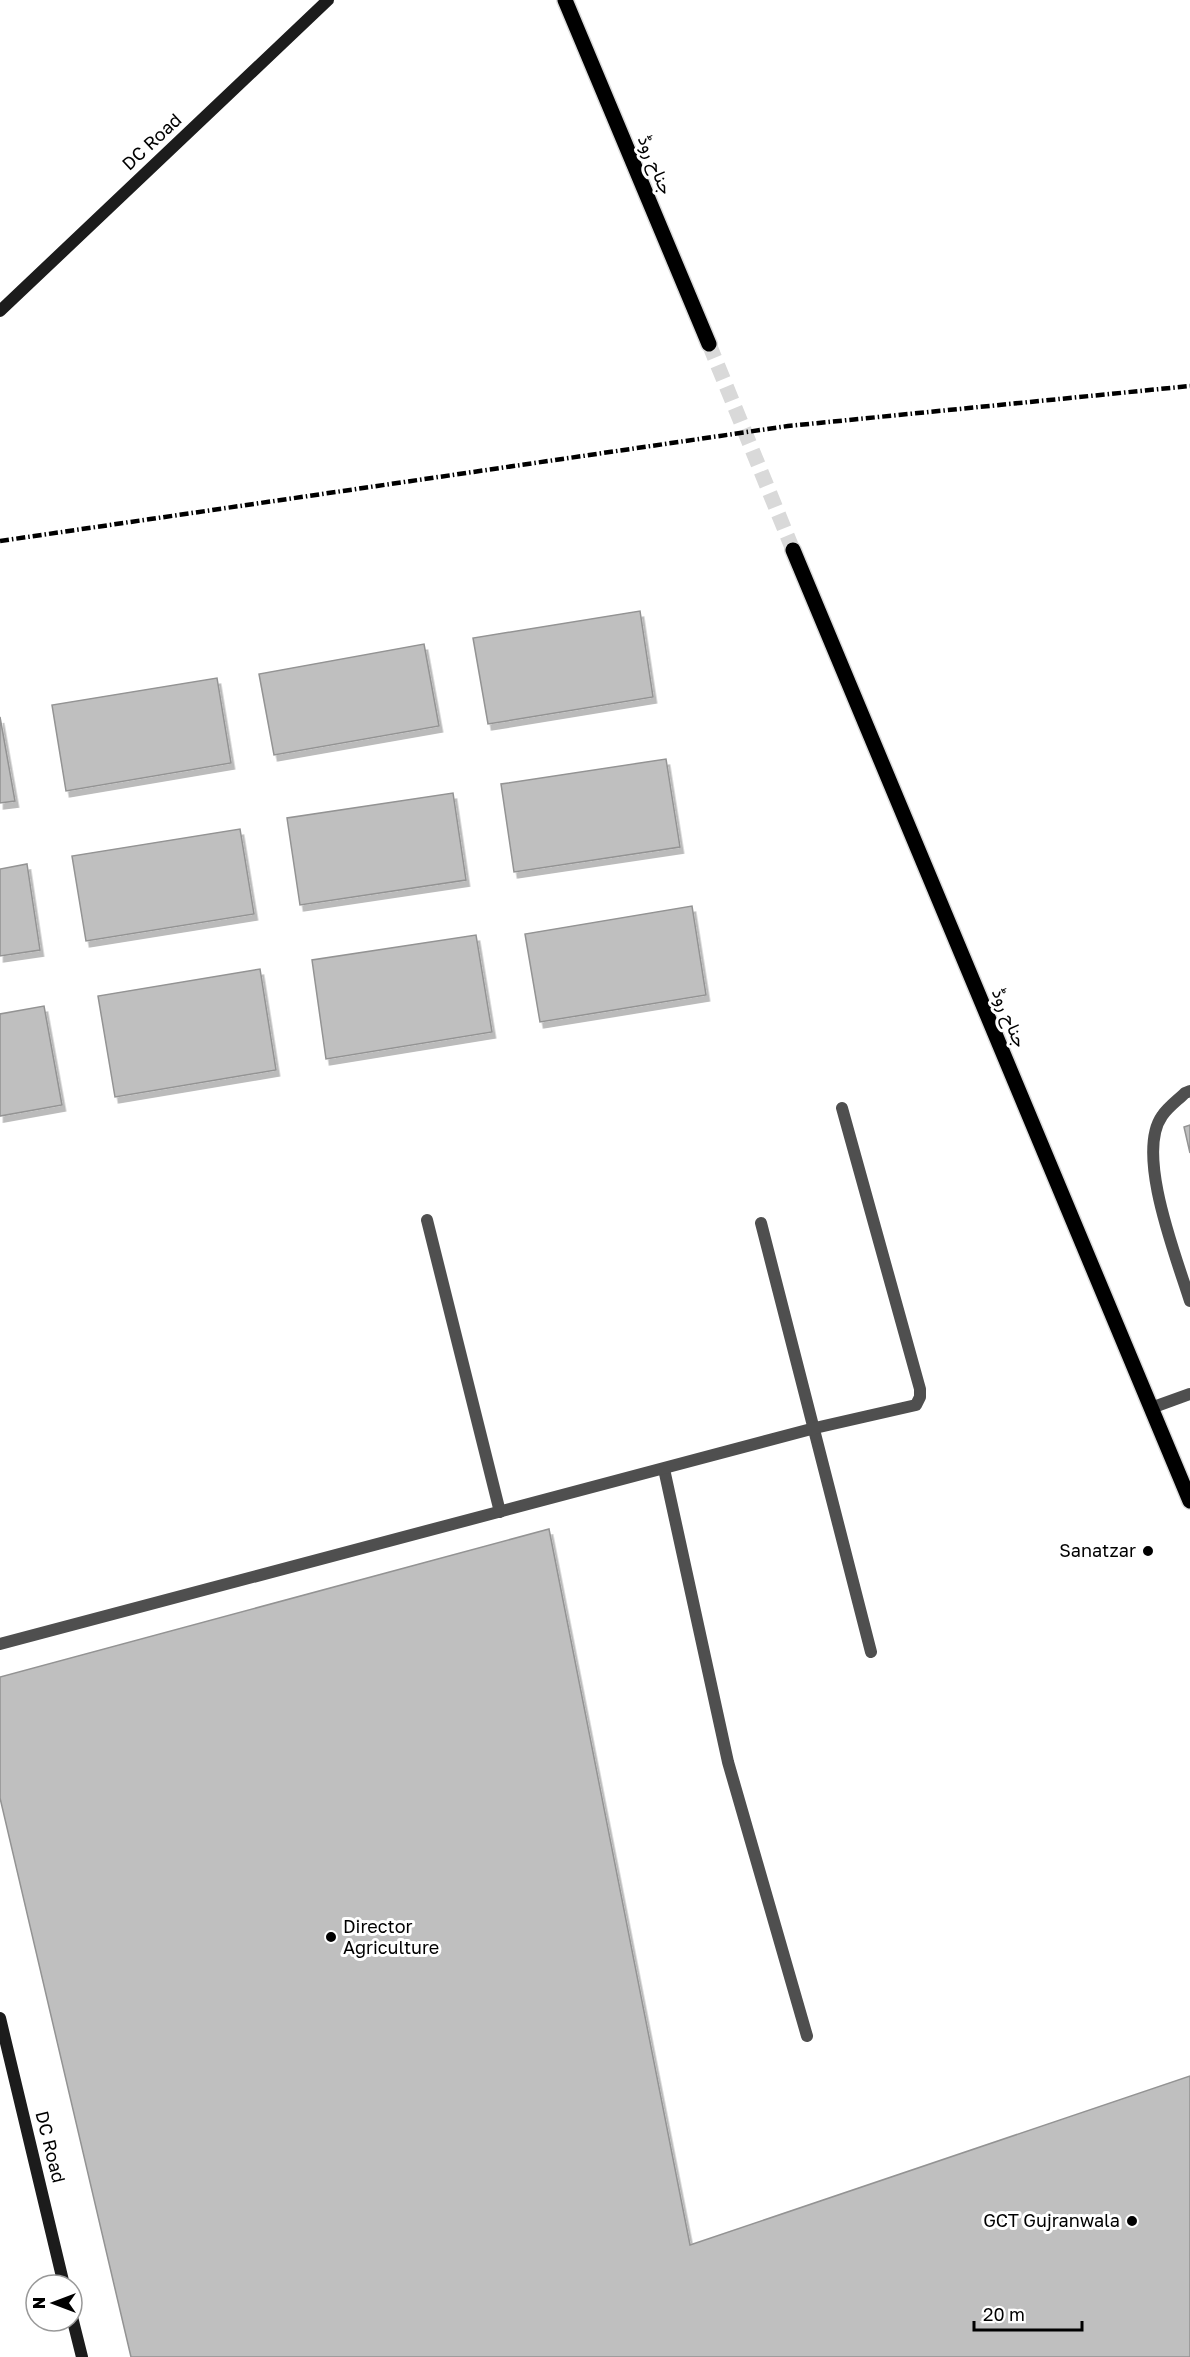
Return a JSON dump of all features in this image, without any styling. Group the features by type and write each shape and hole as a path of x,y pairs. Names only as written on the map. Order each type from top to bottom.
{"main road":[{"name":"DC Road","path":"0,311 328,0"},
{"name":"جناح روڈ","path":"565,0 709,344"},
{"name":"جناح روڈ","path":"793,550 1190,1501"},
{"name":"DC Road","path":"0,2018 61,2273"},
{"path":"76,2333 82,2357"}],"street":[{"path":"1190,1091 1185,1093 1161,1117 1153,1140 1160,1205 1190,1301"},
{"path":"0,1644 815,1428 916,1405 920,1398 920,1389 842,1108"},
{"path":"427,1220 500,1512"},
{"path":"761,1223 872,1652"},
{"path":"1151,1408 1190,1394"},
{"path":"664,1469 728,1762 807,2036"}],"building":[{"path":"640,611 653,697 488,724 473,638"},
{"path":"424,644 439,726 274,755 259,674"},
{"path":"217,678 231,763 66,791 52,705"},
{"path":"0,717 15,801 0,803"},
{"path":"666,759 680,847 514,872 501,784"},
{"path":"453,793 466,880 300,905 287,818"},
{"path":"240,829 254,914 86,941 72,856"},
{"path":"27,864 40,950 0,956 0,869"},
{"path":"692,906 706,995 540,1022 525,934"},
{"path":"476,935 492,1032 326,1059 312,960"},
{"path":"260,969 276,1070 115,1097 98,996"},
{"path":"44,1006 62,1105 0,1116 0,1014"},
{"path":"1190,1125 1190,1153 1184,1127"},
{"name":"Director Agriculture","path":"549,1529 690,2245 1190,2076 1190,2357 131,2357 0,1798 0,1677"}],"tunnel":[{"path":"709,344 793,550"}],"railway":[{"path":"0,541 788,426 1190,386"}],"place":[{"name":"Sanatzar","path":"1148,1551"},
{"name":"Director Agriculture","path":"331,1937"},
{"name":"GCT Gujranwala","path":"1132,2221"}]}
